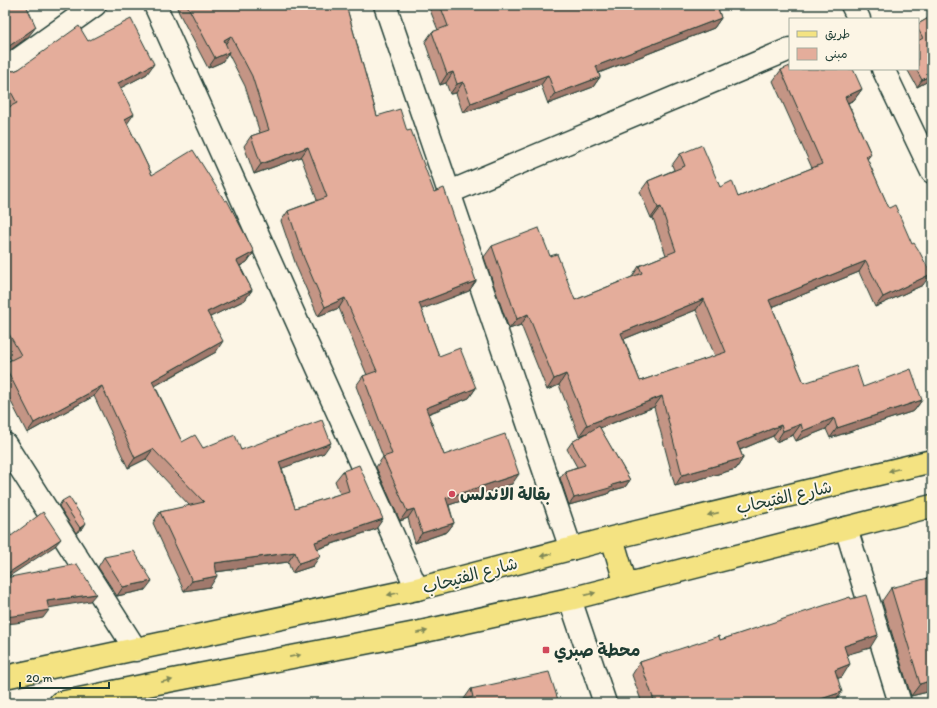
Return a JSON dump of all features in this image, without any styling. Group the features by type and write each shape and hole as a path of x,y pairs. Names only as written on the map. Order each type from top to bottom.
{"main road":[{"name":"شارع الفتيحاب","path":"5,677 417,589 612,538 932,461"},
{"path":"60,703 416,633 570,599 932,506"},
{"path":"612,538 626,585"}],"street":[{"path":"5,69 95,5"},
{"path":"154,5 417,589"},
{"path":"385,5 572,549"},
{"path":"852,5 858,18"},
{"path":"450,192 789,49"},
{"path":"882,70 932,172"},
{"path":"5,444 136,650"},
{"path":"846,528 900,703"},
{"path":"570,599 605,703"}],"building":[{"path":"5,5 26,5 36,27 5,49"},
{"path":"187,5 346,5 377,116 400,109 407,131 411,130 434,192 444,188 476,281 419,303 439,356 460,348 476,388 426,408 444,455 505,434 519,474 446,498 454,523 422,533 414,509 407,511 383,457 392,454 363,376 377,371 345,298 325,307 304,258 288,211 327,197 308,147 261,164 251,136 269,130 252,76 231,36 224,40 229,52 215,58"},
{"path":"440,5 717,5 721,18 596,66 600,77 555,94 548,75 471,103 463,82 457,84 453,72 447,74 432,32 448,26"},
{"path":"932,16 932,74 922,80 917,70 919,70 919,40 923,38 919,31 919,23"},
{"path":"131,19 154,64 118,83 134,114 125,119 152,175 193,150 225,201 227,200 254,252 237,261 252,290 207,312 223,341 152,381 182,442 195,435 203,448 235,435 241,450 322,420 331,443 279,462 295,508 349,491 343,471 359,465 383,519 315,542 320,556 299,563 295,552 215,563 217,576 192,581 160,512 204,502 153,449 135,458 102,386 34,423 5,366 5,363 21,355 5,327 5,109 17,103 5,81 5,69 14,71 19,69 79,26 88,41"},
{"path":"789,66 789,70 853,70 862,89 845,97 871,154 866,156 889,208 895,205 912,244 914,243 918,249 931,274 883,297 866,261 769,300 804,383 856,366 863,387 911,369 922,400 837,428 834,418 803,431 801,424 783,431 781,425 737,443 743,458 682,475 662,396 587,425 566,374 554,379 528,314 517,319 492,246 539,228 550,256 557,254 575,300 642,273 639,266 676,251 661,207 658,208 648,181 685,166 680,154 702,145 720,187 732,181 738,197 822,164 781,70","holes":["704,299 726,352 640,381 621,333"]},
{"path":"599,426 630,480 612,485 613,487 574,498 565,471 585,465 572,442"},
{"path":"69,497 86,523 80,528 62,501"},
{"path":"43,512 61,539 5,575 5,520 11,536"},
{"path":"134,551 152,581 123,587 104,557"},
{"path":"77,564 96,594 47,601 49,610 5,617 5,578"},
{"path":"932,577 932,680 920,684 891,588"},
{"path":"866,595 878,635 844,646 850,664 835,670 842,692 821,699 822,703 655,703 640,662 719,636 720,640 850,597 851,599"},
{"path":"549,672 559,703 449,703 473,697 471,689"}],"place":[{"name":"بقالة الاندلس","path":"452,494"},
{"name":"محطة صبري","path":"546,650"}]}
